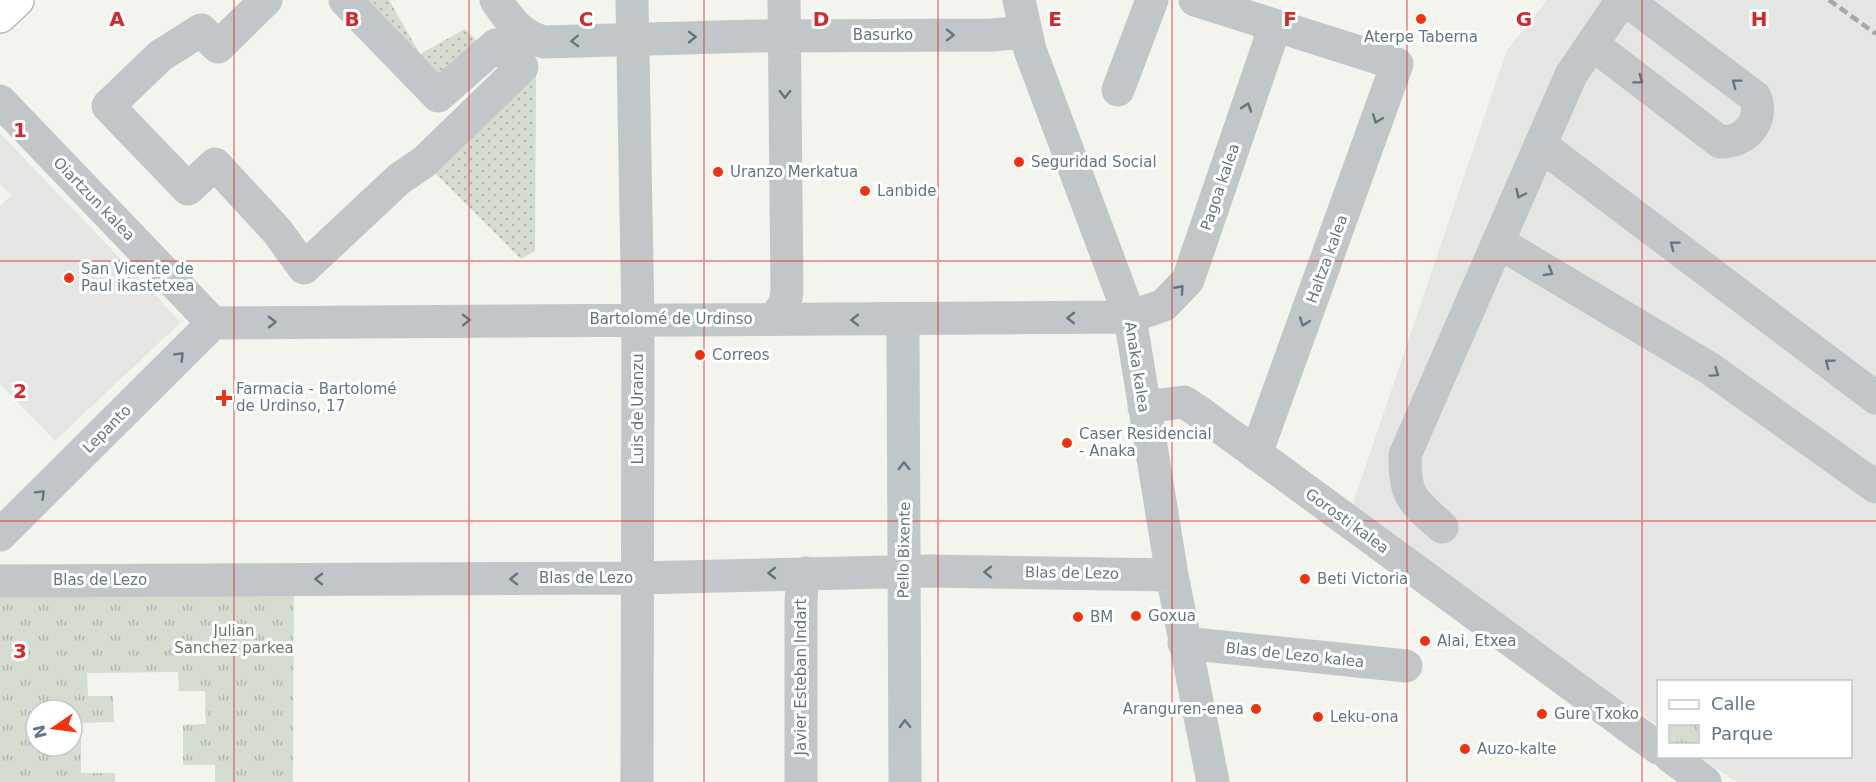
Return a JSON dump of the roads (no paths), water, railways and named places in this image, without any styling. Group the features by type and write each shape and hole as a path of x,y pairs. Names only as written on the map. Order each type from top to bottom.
{"main road":[{"path":"0,16 17,0"}],"street":[{"path":"266,0 218,47 201,30 160,56 108,106 188,189 215,164 277,231 304,268 399,179 424,162 522,67 496,45 438,96 345,0"},
{"name":"Basurko","path":"496,0 505,14 528,38 544,42 782,36 992,35 1024,32"},
{"name":"Luis de Uranzu","path":"632,0 638,319 637,782"},
{"path":"775,319 785,303 787,292 785,63 782,36 784,0"},
{"name":"Anaka kalea","path":"1019,0 1024,32 1130,317 1184,643 1213,782"},
{"path":"1118,90 1152,0"},
{"path":"1195,0 1275,26"},
{"path":"1442,527 1413,501 1404,480 1405,455 1542,146 1571,75 1592,44 1624,0 1755,97 1759,107 1758,118 1743,136 1733,142 1719,142 1592,44"},
{"name":"Haltza kalea","path":"1256,454 1397,64 1275,26"},
{"name":"Pagoa kalea","path":"1130,317 1164,305 1188,280 1275,26"},
{"name":"Oiartzun kalea","path":"0,101 213,323"},
{"path":"1542,146 1876,398"},
{"path":"1498,242 1709,368 1876,487"},
{"name":"Bartolomé de Urdinso","path":"213,323 1130,317"},
{"name":"Pello Bixente","path":"899,319 903,334 905,782"},
{"name":"Lepanto","path":"0,535 213,323"},
{"name":"Gorosti kalea","path":"1144,406 1184,402 1657,747"},
{"name":"Blas de Lezo","path":"0,581 637,578 904,571 1172,575"},
{"name":"Javier Esteban Indart","path":"801,782 801,602 806,573"},
{"name":"Blas de Lezo kalea","path":"1184,643 1406,666"},
{"path":"1673,758 1705,782"}],"railway":[{"path":"1829,0 1876,34"}],"place":[{"name":"Aterpe Taberna","path":"1421,19"},
{"name":"Seguridad Social","path":"1019,162"},
{"name":"Uranzo Merkatua","path":"718,172"},
{"name":"Lanbide","path":"865,191"},
{"name":"San Vicente de Paul ikastetxea","path":"69,278"},
{"name":"Correos","path":"700,355"},
{"name":"Farmacia - Bartolomé de Urdinso, 17","path":"224,398"},
{"name":"Caser Residencial - Anaka","path":"1067,443"},
{"name":"Beti Victoria","path":"1305,579"},
{"name":"Goxua","path":"1136,616"},
{"name":"BM","path":"1078,617"},
{"name":"Alai, Etxea","path":"1425,641"},
{"name":"Aranguren-enea","path":"1256,709"},
{"name":"Gure Txoko","path":"1542,714"},
{"name":"Leku-ona","path":"1318,717"},
{"name":"Auzo-kalte","path":"1465,749"}],"park label":[{"name":"Julian Sanchez parkea","path":"234,640"}]}
